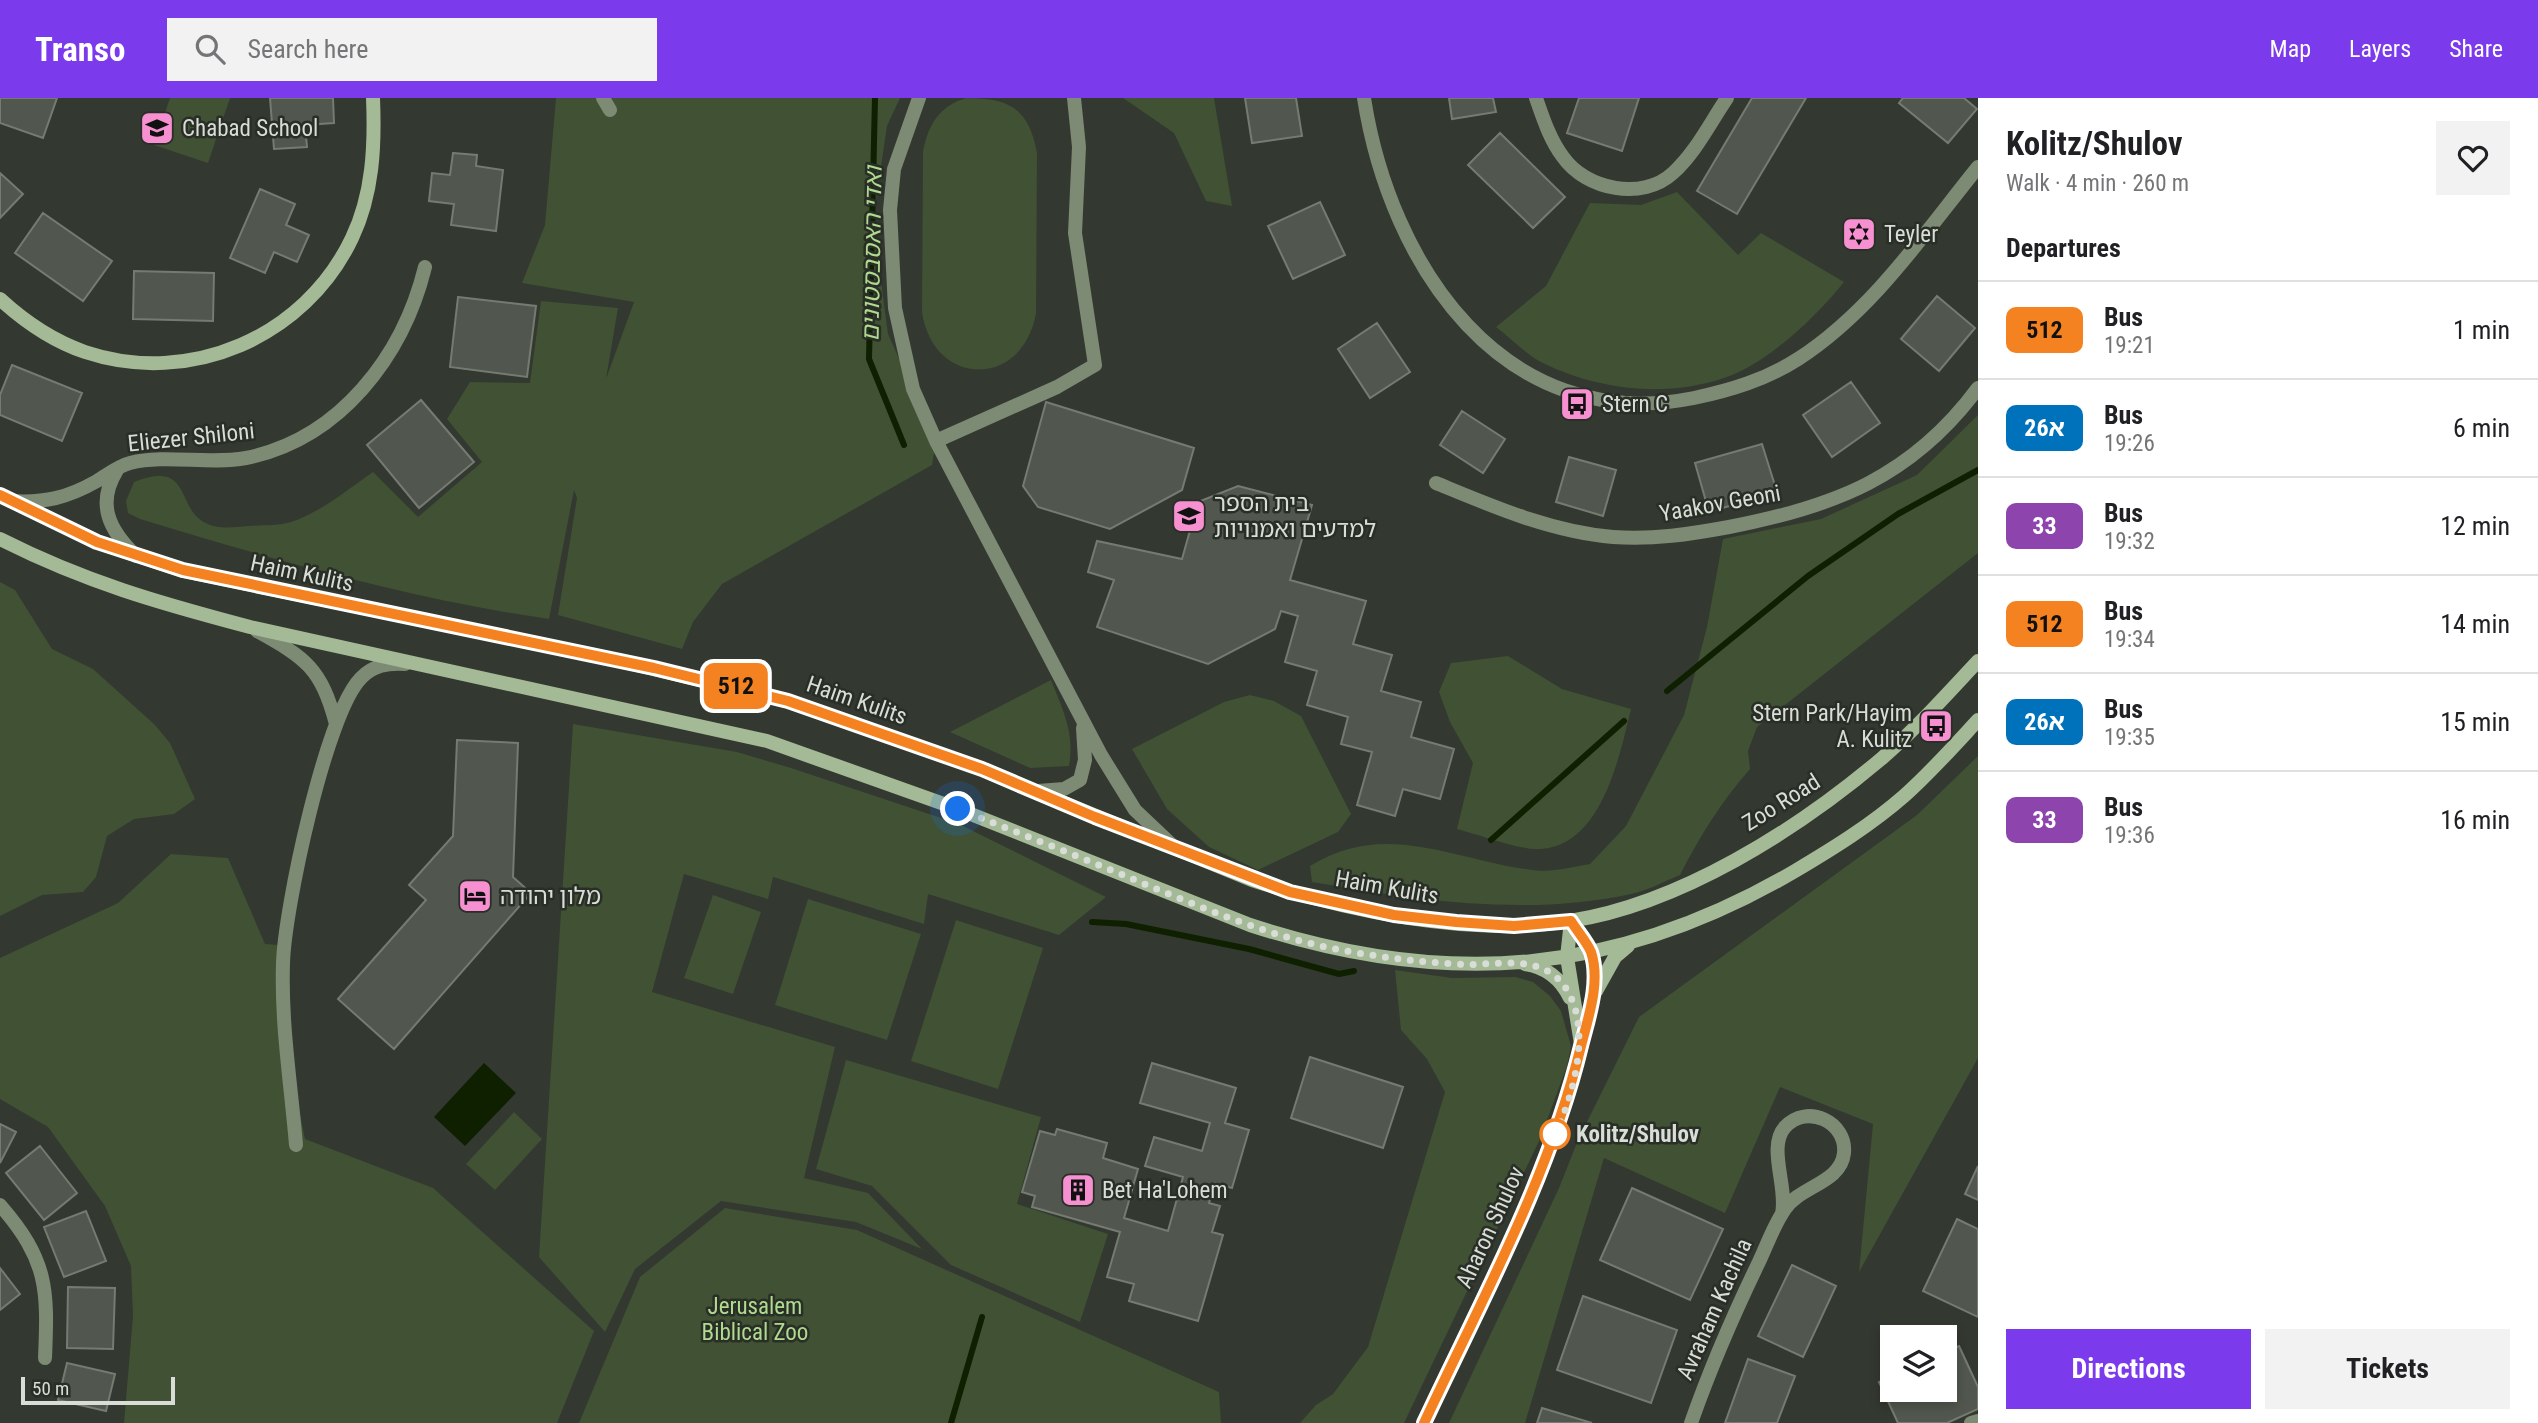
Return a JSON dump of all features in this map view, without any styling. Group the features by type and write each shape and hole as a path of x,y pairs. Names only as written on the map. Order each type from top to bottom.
{"main road":[{"path":"0,299 41,331 62,343 117,360 154,364 185,362 231,351 266,335 302,308 323,285 353,236 372,170 375,142 373,98"},
{"name":"Haim Kulits","path":"5,498 55,525 139,558 297,596 741,687 887,734 1290,892 1394,915 1514,926 1571,921"},
{"path":"0,539 40,559 127,594 250,627 723,729 780,745 958,809 1190,903 1291,938 1403,960 1461,965 1567,957 1636,942 1701,920 1754,895 1835,847 1904,797 1978,720"},
{"name":"Zoo Road","path":"1571,921 1651,900 1717,868 1817,811 1883,757 1978,661"},
{"path":"1571,921 1591,952"},
{"name":"Aharon Shulov","path":"1571,921 1567,957 1581,1044"},
{"path":"1592,1004 1608,967 1620,951 1636,942"},
{"name":"Aharon Shulov","path":"1424,1423 1541,1170 1573,1086 1592,1004 1591,952"},
{"path":"1513,963 1532,965 1550,973 1564,986 1573,1004"}],"street":[{"path":"919,98 894,169 890,222 895,308 913,388 936,441 1081,716 1135,810 1177,849"},
{"path":"936,441 1057,387 1095,365 1075,233 1079,147 1074,98"},
{"path":"1364,98 1383,180 1396,214 1418,258 1457,317 1525,371 1554,387 1601,401 1642,404 1722,392 1760,380 1797,360 1833,334 1864,305 1978,167"},
{"path":"1536,98 1563,159 1591,179 1628,190 1642,189 1673,174 1696,146 1727,98"},
{"name":"Eliezer Shiloni","path":"5,498 42,503 65,498 118,469 143,462 246,457 281,447 330,419 363,390 384,363 418,297 425,267"},
{"name":"Yaakov Geoni","path":"1436,483 1500,510 1560,527 1611,537 1656,538 1719,529 1791,515 1853,493 1890,472 1916,453 1978,388"},
{"name":"Eliezer Shiloni","path":"118,469 108,485 105,497 107,513 124,544 139,558"},
{"path":"250,627 290,649 316,673 327,689 336,724"},
{"path":"296,1145 282,990 291,888 336,724 351,690 369,670 388,664 420,664"},
{"path":"1027,789 1052,791 1073,786 1080,780 1085,760 1081,716"},
{"path":"1815,1116 1825,1119 1834,1125 1842,1138 1844,1154 1841,1164 1831,1176 1796,1196 1782,1214 1784,1184 1777,1151 1780,1135 1786,1126 1799,1118 1815,1116"},
{"path":"1,1210 40,1266 46,1285 45,1358"},
{"name":"Avraham Kachila","path":"1691,1423 1727,1331 1782,1214"},
{"path":"1971,1423 1978,1421"}],"green space":[{"path":"170,98 230,98 208,163 154,145"},
{"path":"556,98 900,98 887,126 873,221 888,334 936,441 932,465 722,584 693,622 682,649 558,615 577,498 574,490 549,619 445,601 343,577 140,519 128,513 126,501 134,482 166,477 175,481 196,516 206,523 226,528 281,524 313,512 373,472 418,517 482,462 447,419 470,382 530,383 541,301 618,308 606,379 634,302 522,283 545,225"},
{"path":"966,98 994,100 1015,109 1029,125 1037,153 1036,313 1028,338 1014,356 997,366 978,370 959,366 943,355 930,337 922,312 923,152 928,133 936,118 949,106"},
{"path":"1123,98 1214,98 1232,206 1206,201 1174,133"},
{"path":"1677,192 1738,255 1761,233 1844,282 1790,338 1757,362 1724,378 1679,388 1632,388 1586,380 1531,356 1496,327 1546,286 1590,203 1641,205"},
{"path":"1978,415 1978,553 1757,727 1748,751 1750,769 1712,820 1680,875 1631,894 1591,901 1511,905 1431,900 1312,882 1310,866 1338,852 1365,845 1420,847 1539,871 1590,864 1626,826 1684,715 1707,627 1723,539 1821,519 1917,475"},
{"path":"0,582 15,590 52,649 93,669 155,725 170,743 195,799 174,814 134,819 107,836 96,877 83,892 42,895 0,916"},
{"path":"1508,656 1562,689 1631,709 1613,775 1603,798 1577,834 1558,845 1527,848 1457,829 1473,763 1450,722 1439,692 1451,663"},
{"path":"1051,680 1069,732 1069,766 1030,768 950,732"},
{"path":"1250,695 1274,701 1301,716 1351,814 1338,832 1258,870 1209,847 1167,809 1132,749 1224,702"},
{"path":"573,724 737,752 791,768 959,824 1106,897 1059,935 928,894 924,924 773,877 768,899 684,874 652,992 835,1047 804,1178 868,1193 922,1249 856,1222 721,1201 635,1269 605,1332 539,1257"},
{"path":"1978,756 1978,1058 1859,1272 1873,1124 1780,1087 1725,1213 1604,1158 1525,1423 1449,1423 1559,1188 1578,1140 1639,1017 1917,815"},
{"path":"171,854 228,858 265,944 279,945 281,1018 305,1139 433,1188 594,1331 557,1423 124,1423 133,1316 131,1266 105,1206 48,1127 0,1099 0,958 118,903"},
{"path":"713,895 761,912 733,994 684,978"},
{"path":"808,899 921,934 887,1040 775,1005"},
{"path":"956,920 1043,948 998,1089 911,1061"},
{"path":"1395,970 1452,978 1515,977 1533,982 1550,996 1561,1011 1571,1046 1567,1066 1540,1139 1404,1423 1300,1423 1316,1405 1333,1394 1368,1347 1445,1092 1427,1059 1401,1030"},
{"path":"846,1060 1041,1117 1017,1204 1108,1234 1080,1322 951,1265 872,1186 816,1169"},
{"path":"514,1112 542,1139 495,1190 466,1164"},
{"name":"Jerusalem Biblical Zoo","path":"725,1208 857,1230 1219,1392 1221,1423 579,1423 640,1277"}],"shaded area":[{"path":"484,1063 516,1093 465,1146 434,1117"}],"building":[{"path":"0,98 57,98 43,138 0,123"},
{"path":"270,98 333,98 334,123 305,125 307,147 274,149"},
{"path":"1245,98 1296,98 1302,136 1252,143"},
{"path":"1449,98 1493,98 1496,112 1452,119"},
{"path":"1579,98 1639,98 1622,151 1567,133"},
{"path":"1752,98 1806,98 1737,214 1697,191"},
{"path":"1903,98 1964,98 1977,109 1948,143 1899,103"},
{"path":"1500,133 1565,197 1533,228 1468,165"},
{"path":"453,153 477,155 476,166 503,170 496,231 451,225 454,204 429,201 432,173 450,175"},
{"path":"0,173 23,194 0,218"},
{"path":"260,189 295,204 286,225 309,235 297,262 274,252 265,273 230,258"},
{"path":"1320,202 1345,255 1293,279 1268,226"},
{"path":"43,213 112,261 83,301 15,253"},
{"path":"134,271 214,273 213,321 133,319"},
{"path":"1937,296 1975,328 1939,371 1901,339"},
{"path":"458,297 536,306 527,377 450,367"},
{"path":"1377,323 1410,372 1370,398 1338,349"},
{"path":"12,365 82,393 62,441 0,415 0,395"},
{"path":"1851,382 1880,423 1832,457 1803,415"},
{"path":"421,400 474,462 419,508 367,445"},
{"path":"1046,402 1194,448 1182,490 1110,529 1038,507 1023,486"},
{"path":"1462,411 1505,439 1483,473 1440,445"},
{"path":"1762,444 1777,492 1709,512 1695,463"},
{"path":"1569,457 1616,470 1603,516 1556,502"},
{"path":"1238,486 1312,505 1290,580 1366,601 1353,644 1392,655 1381,691 1421,702 1411,737 1454,749 1440,799 1403,789 1395,816 1357,805 1372,752 1341,744 1348,717 1307,705 1317,671 1285,662 1298,616 1281,611 1275,629 1208,664 1097,627 1114,580 1088,572 1097,541 1182,559 1198,502"},
{"name":"מלון יהודה","path":"457,740 518,743 513,877 531,893 394,1049 338,999 426,900 409,885 453,836"},
{"path":"1310,1057 1403,1087 1383,1148 1291,1118"},
{"name":"Bet Ha'Lohem","path":"1152,1063 1236,1088 1225,1123 1249,1130 1232,1188 1215,1183 1209,1203 1220,1206 1212,1232 1223,1235 1198,1321 1129,1301 1134,1284 1107,1277 1120,1232 1032,1207 1035,1196 1022,1192 1040,1131 1055,1135 1057,1129 1107,1143 1103,1158 1138,1169 1124,1218 1168,1231 1183,1177 1145,1166 1154,1137 1202,1151 1210,1123 1140,1103"},
{"path":"0,1124 16,1132 0,1163"},
{"path":"40,1146 77,1193 44,1220 6,1173"},
{"path":"1978,1166 1978,1200 1965,1194"},
{"path":"1632,1188 1723,1229 1690,1300 1600,1260"},
{"path":"86,1211 106,1261 64,1277 44,1227"},
{"path":"1957,1219 1978,1229 1978,1317 1923,1291"},
{"path":"1792,1265 1836,1286 1803,1357 1758,1336"},
{"path":"0,1268 20,1294 0,1310"},
{"path":"68,1287 115,1288 113,1349 67,1348"},
{"path":"1583,1296 1677,1330 1651,1403 1557,1370"},
{"path":"1959,1346 1978,1387 1978,1409 1947,1423 1898,1423 1888,1402 1957,1402"},
{"path":"1748,1359 1795,1376 1777,1423 1725,1423"},
{"path":"67,1363 115,1374 106,1411 58,1400"},
{"path":"1542,1408 1592,1423 1537,1423"}],"waterway":[{"name":"ואדי האסבסטונים","path":"875,98 869,359 904,445"},
{"path":"1667,691 1808,576 1898,514 1978,470"},
{"path":"1491,840 1624,721"},
{"path":"1092,922 1126,924 1249,949 1339,974 1354,971"},
{"path":"951,1423 982,1317"}],"bus line":[{"name":"512","path":"0,495 55,525 139,558 183,570 297,596 654,668 741,687 788,701 982,769 1252,880 1290,892 1394,915 1456,922 1514,926 1571,921 1591,952 1593,965 1589,1023 1581,1044 1573,1086 1541,1170 1424,1423"}],"place":[{"name":"Chabad School","path":"157,128"},
{"name":"Teyler","path":"1859,234"},
{"name":"Stern C","path":"1577,404"},
{"name":"בית הספר למדעים ואמנויות","path":"1189,516"},
{"name":"Stern Park/Hayim A. Kulitz","path":"1936,726"},
{"name":"מלון יהודה","path":"475,896"},
{"name":"Kolitz/Shulov","path":"1555,1134"},
{"name":"Bet Ha'Lohem","path":"1078,1190"}],"route":[{"path":"958,809 1190,903 1291,938 1403,960 1461,965 1513,963 1542,968 1556,978 1568,993 1573,1004 1581,1044 1573,1086 1555,1134"}]}
